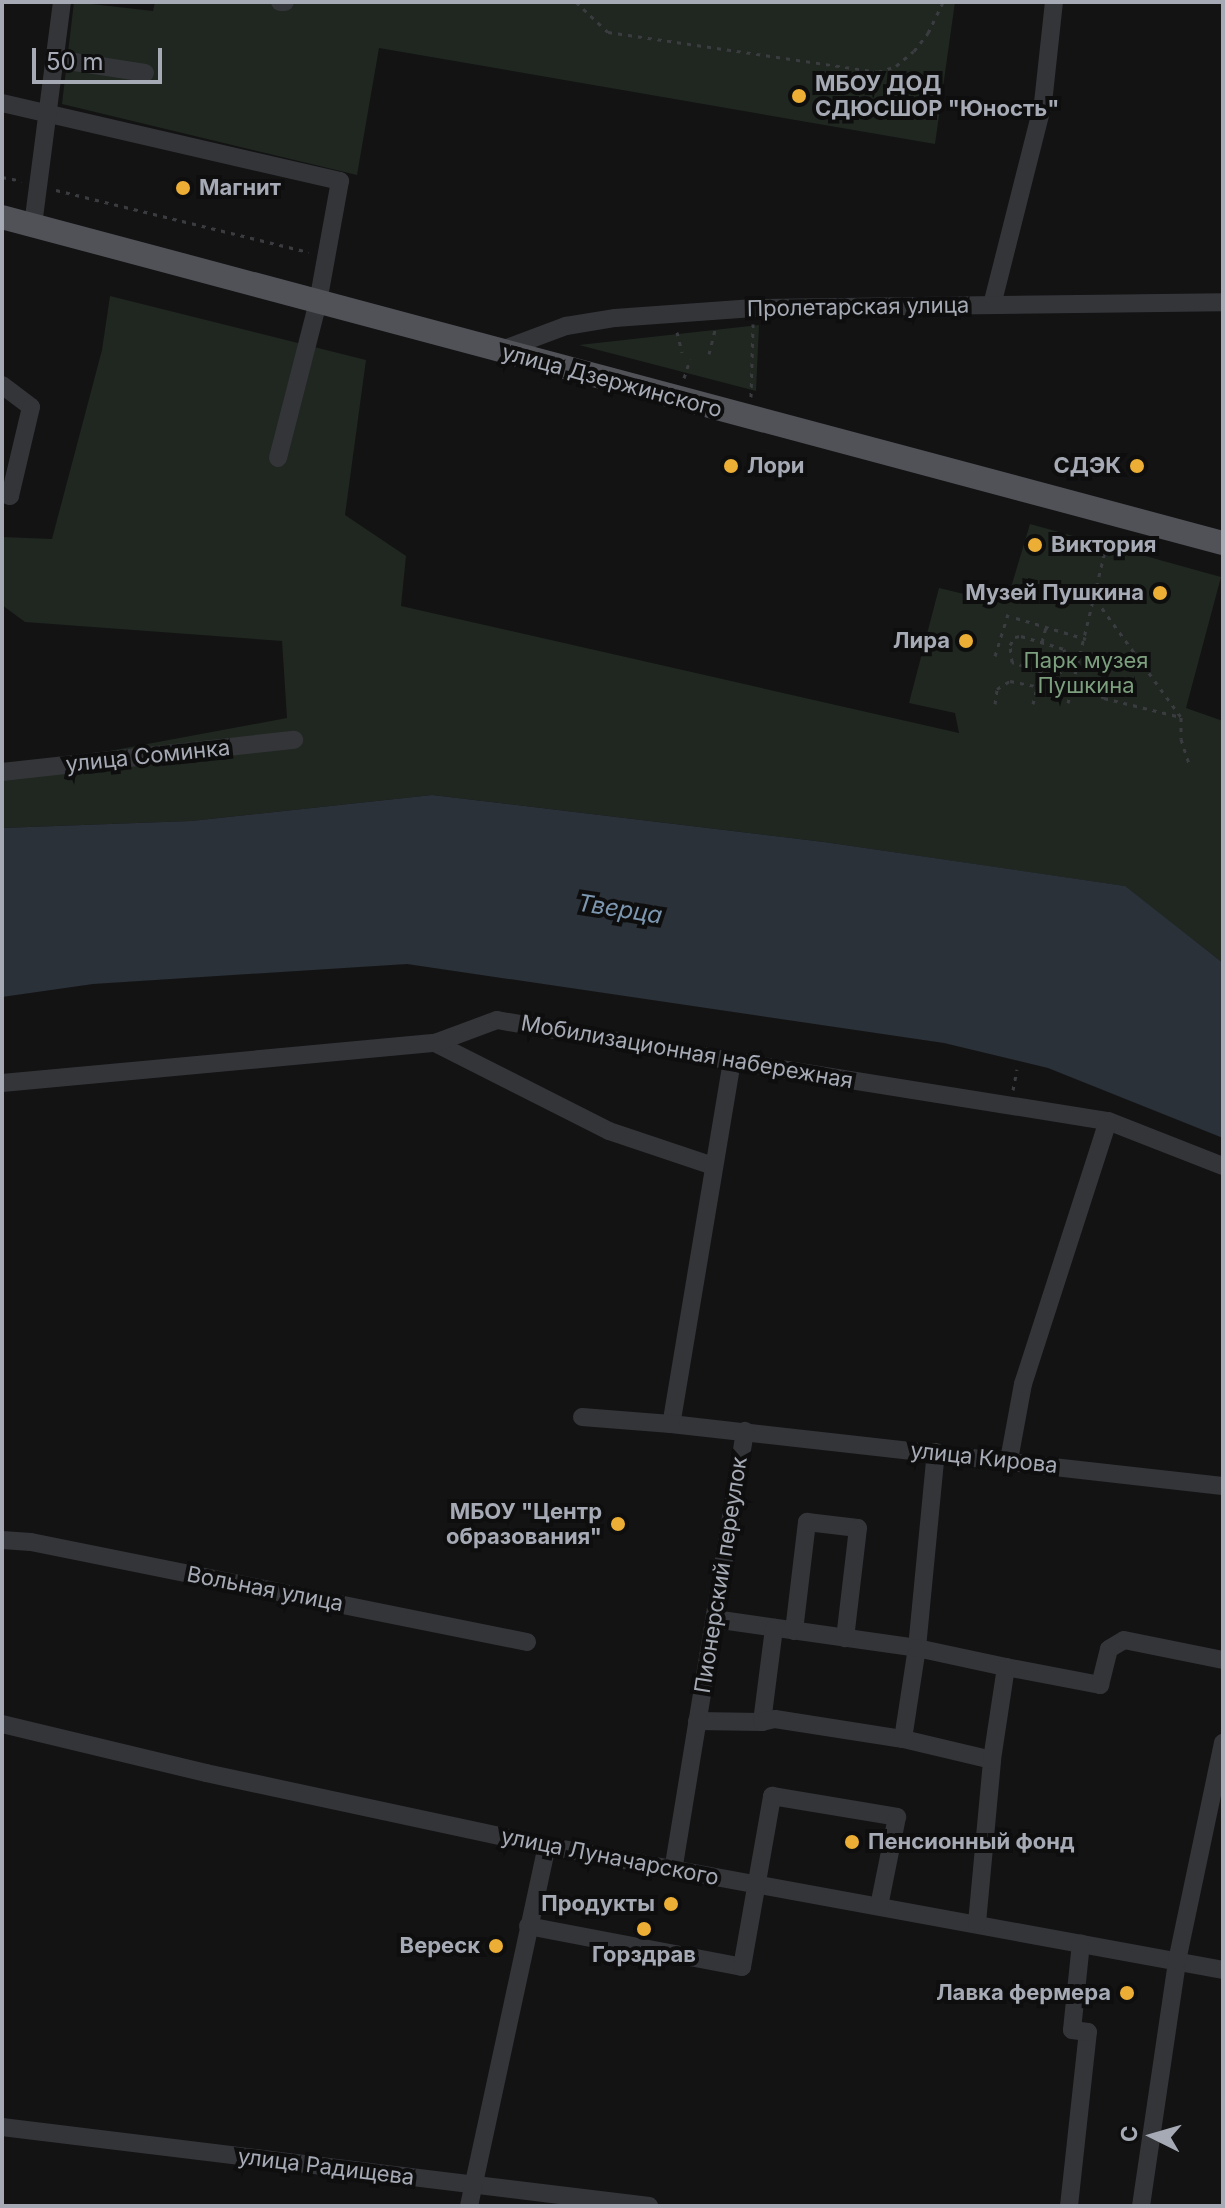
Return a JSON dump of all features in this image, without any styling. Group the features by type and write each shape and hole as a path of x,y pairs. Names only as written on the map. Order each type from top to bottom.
{"main road":[{"name":"улица Дзержинского","path":"2,217 1223,543"}],"street":[{"path":"33,225 62,2"},
{"path":"992,305 1043,103 1054,2"},
{"path":"55,59 145,73"},
{"path":"2,103 340,181 318,302 278,458"},
{"name":"Пролетарская улица","path":"499,351 566,326 615,318 754,308 1223,302"},
{"path":"2,385 31,407 10,496 2,493"},
{"name":"улица Соминка","path":"2,772 294,740"},
{"name":"Мобилизационная набережная","path":"2,1083 435,1043 497,1020 1108,1121 1223,1166"},
{"path":"435,1043 609,1131 713,1166"},
{"path":"671,1424 732,1061"},
{"path":"1009,1460 1023,1384 1108,1121"},
{"name":"Пионерский переулок","path":"582,1417 745,1431 673,1871"},
{"name":"улица Кирова","path":"745,1431 1223,1486"},
{"path":"903,1739 917,1648 936,1452"},
{"path":"794,1631 807,1522 858,1528 845,1638"},
{"name":"Вольная улица","path":"2,1540 31,1542 527,1642"},
{"path":"714,1619 917,1648 1100,1685 1109,1649 1124,1640 1223,1660"},
{"path":"762,1722 774,1628"},
{"path":"977,1923 992,1760 1006,1667"},
{"path":"697,1721 762,1722 775,1719 903,1739 992,1760"},
{"name":"улица Луначарского","path":"2,1724 206,1773 547,1846 1223,1970"},
{"path":"1141,2206 1177,1961 1223,1743"},
{"path":"528,1926 742,1967 772,1796 897,1817 879,1906"},
{"path":"469,2206 547,1846"},
{"path":"1069,2206 1088,2032 1072,2030 1081,1943"},
{"name":"улица Радищева","path":"2,2127 649,2206"}],"path":[{"path":"576,2 608,32 878,72 896,66 914,51 928,33 943,2"},
{"path":"2,177 326,257"},
{"path":"751,401 753,321"},
{"path":"709,354 716,325"},
{"path":"676,329 682,352"},
{"path":"683,381 690,359"},
{"path":"1068,703 1096,600 1106,547"},
{"path":"1096,600 1181,717 1181,739 1189,764"},
{"path":"995,656 1008,614"},
{"path":"1016,618 1086,639"},
{"path":"1042,642 1046,627"},
{"path":"1021,636 1064,649 1067,664 1060,673 1052,675 1012,662 1010,645 1015,637 1021,636"},
{"path":"999,643 1010,645"},
{"path":"1067,664 1079,667"},
{"path":"1048,688 1052,675"},
{"path":"995,704 997,689 1010,681 1048,688 1074,687 1104,698 1181,717"},
{"path":"1033,704 1036,691 1041,687"}],"green space":[{"path":"74,2 153,11 155,2 955,2 935,144 379,48 357,175 62,104"},
{"name":"Парк музея Пушкина","path":"110,296 366,360 345,515 406,556 401,606 959,733 955,713 909,703 939,588 1006,604 1030,524 1221,577 1186,708 1223,721 1223,963 1124,886 824,842 432,795 191,821 2,828 2,771 287,718 282,641 25,622 2,605 2,537 52,539 102,350"},
{"path":"759,325 756,391 579,345"}],"water":[{"name":"Тверца","path":"432,795 824,842 1125,886 1223,963 1223,1138 1048,1068 944,1043 407,964 93,984 2,997 2,828 191,821"}],"place":[{"name":"МБОУ ДОД СДЮСШОР \"Юность\"","path":"799,96"},
{"name":"Магнит","path":"183,188"},
{"name":"Лори","path":"731,466"},
{"name":"СДЭК","path":"1137,466"},
{"name":"Виктория","path":"1035,545"},
{"name":"Музей Пушкина","path":"1160,593"},
{"name":"Лира","path":"966,641"},
{"name":"МБОУ \"Центр образования\"","path":"618,1524"},
{"name":"Пенсионный фонд","path":"852,1842"},
{"name":"Продукты","path":"671,1904"},
{"name":"Горздрав","path":"644,1929"},
{"name":"Вереск","path":"496,1946"},
{"name":"Лавка фермера","path":"1127,1993"}]}
